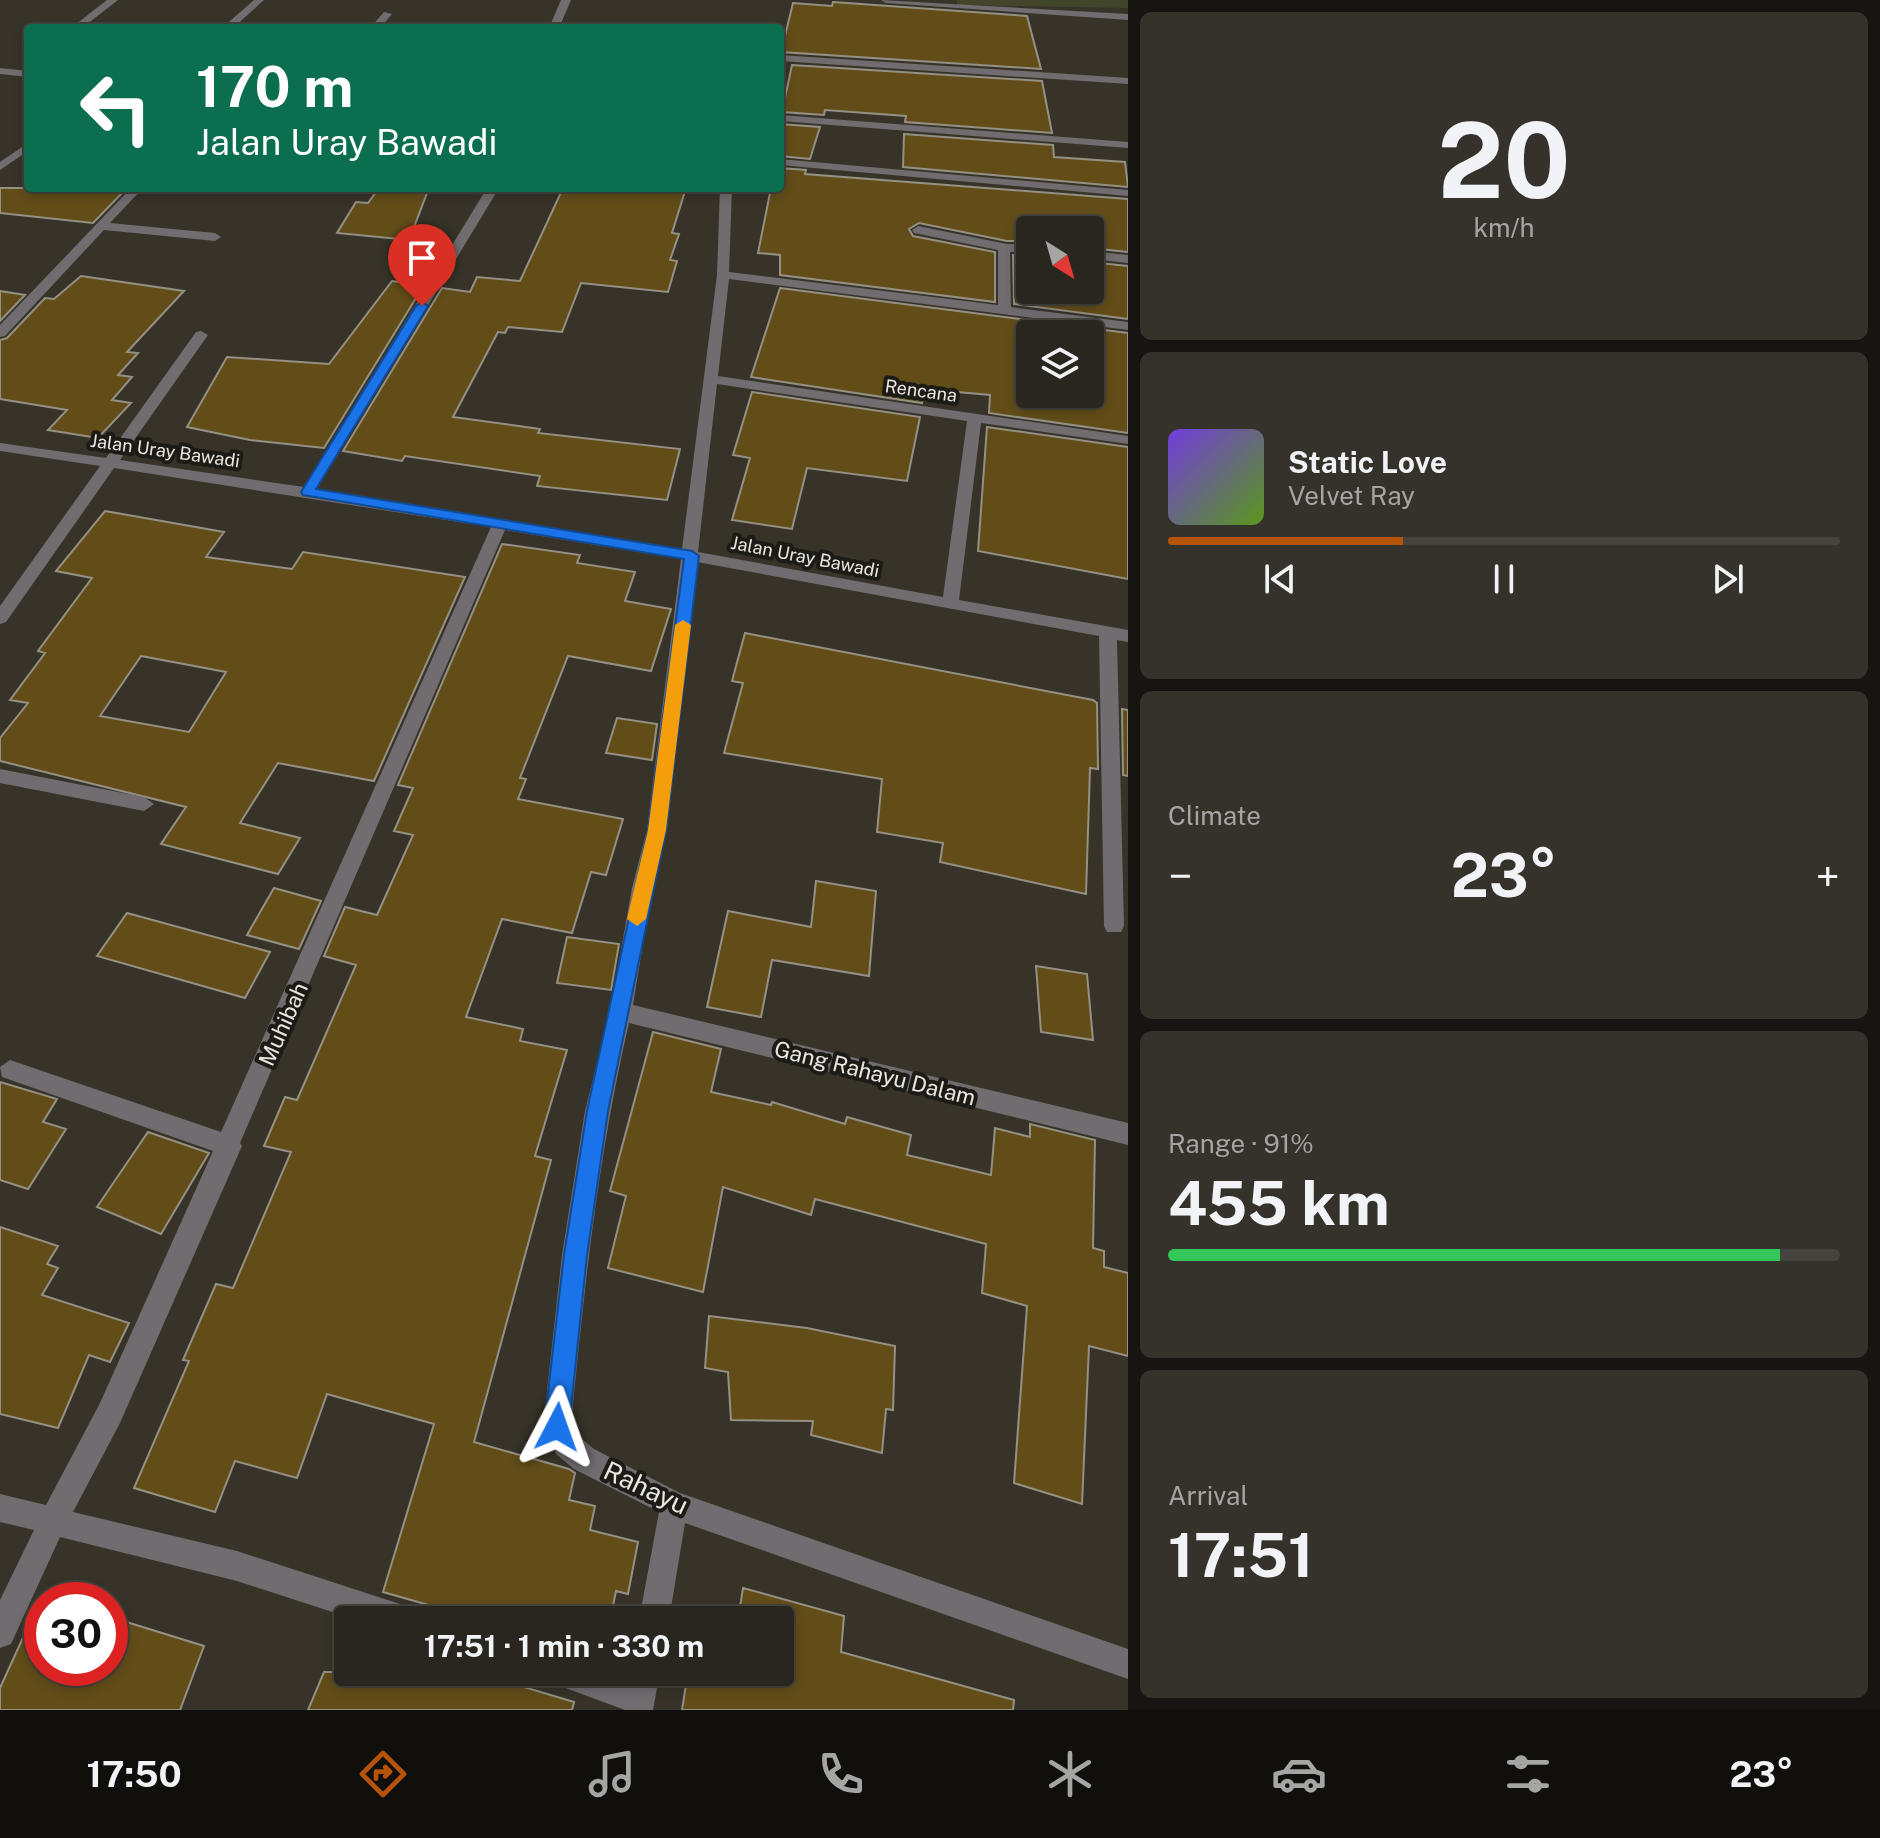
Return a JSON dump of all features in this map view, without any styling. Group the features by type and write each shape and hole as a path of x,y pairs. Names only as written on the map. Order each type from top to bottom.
{"street":[{"path":"81,24 113,0"},
{"path":"232,24 259,0"},
{"path":"556,24 566,0"},
{"path":"886,0 1128,17"},
{"path":"981,7 982,21"},
{"path":"378,24 387,14"},
{"path":"784,58 1128,81"},
{"path":"0,71 24,74"},
{"path":"784,118 1128,145"},
{"path":"0,167 24,149"},
{"path":"784,162 1128,193"},
{"path":"0,333 133,192"},
{"path":"308,492 491,192"},
{"name":"Rahayu","path":"726,192 723,275 657,830 642,888 621,1012 597,1111 556,1420 563,1439 575,1453 674,1505 1128,1664"},
{"path":"101,226 215,237"},
{"path":"918,230 1016,248"},
{"path":"1005,310 1007,248"},
{"path":"1104,256 1128,259"},
{"path":"723,275 1128,326"},
{"path":"0,618 107,463 201,335"},
{"name":"Rencana","path":"709,379 1128,440"},
{"path":"950,605 975,417"},
{"name":"Jalan Uray Bawadi","path":"0,447 308,492 692,556 1118,634"},
{"name":"Muhibah","path":"0,1633 54,1519 110,1413 157,1300 230,1146 500,524"},
{"path":"1114,926 1118,634"},
{"path":"0,776 144,804"},
{"name":"Gang Rahayu Dalam","path":"621,1012 1128,1134"},
{"path":"10,1070 230,1146"},
{"path":"656,1606 674,1505"},
{"path":"0,1508 237,1566 360,1606"},
{"path":"615,1686 641,1693"}],"green space":[{"path":"957,0 1128,0 1128,8 957,5"}],"building":[{"path":"833,2 1027,16 1041,69 784,52 793,3 832,6"},
{"path":"792,65 1042,81 1052,133 905,122 906,116 825,110 824,115 784,112"},
{"path":"784,124 820,127 810,159 784,156"},
{"path":"904,134 1053,145 1054,157 1125,162 1128,187 903,167"},
{"path":"784,168 806,170 805,174 1128,199 1128,252 1104,249 1104,216 1016,216 1016,241 919,223 909,229 913,236 995,252 995,302 780,275 780,255 758,253 770,192 784,192"},
{"path":"0,188 24,188 24,192 123,192 93,223 0,213"},
{"path":"376,192 427,192 409,240 337,233 356,202 368,203"},
{"path":"561,192 685,192 672,233 679,234 670,260 677,261 668,292 581,283 562,332 508,327 505,333 498,332 453,417 540,429 538,433 680,449 667,500 537,486 540,476 405,456 402,461 343,451 442,288 470,292 477,277 520,281"},
{"path":"1013,255 1016,255 1016,304 1104,304 1104,263 1128,266 1128,319 1014,304"},
{"path":"81,276 184,291 127,352 138,353 118,375 132,377 112,400 131,403 98,438 48,430 67,410 0,399 0,340 7,338 45,298 54,299"},
{"path":"392,281 424,285 324,448 250,440 187,427 227,357 329,364"},
{"path":"780,288 1027,320 1016,320 1016,408 1104,408 1104,330 1128,333 1128,433 989,413 990,395 924,389 922,403 751,377"},
{"path":"0,291 25,295 0,321"},
{"path":"752,392 920,417 907,481 807,468 792,529 732,520 750,458 733,455"},
{"path":"987,427 1128,447 1128,579 978,551"},
{"path":"105,511 224,532 206,557 292,569 303,552 465,577 374,781 278,763 240,823 300,838 278,874 161,844 186,807 0,761 0,738 28,703 10,700 45,653 38,651 92,578 56,571","holes":["141,656 226,672 189,732 100,716"]},
{"path":"502,544 580,555 577,563 635,572 625,601 671,609 651,671 568,656 520,778 526,779 518,799 623,819 606,875 591,872 572,933 502,919 466,1017 523,1029 520,1041 567,1050 535,1156 551,1160 474,1442 569,1469 575,1473 569,1500 595,1506 590,1530 638,1542 628,1594 616,1591 613,1606 432,1606 383,1592 434,1424 327,1394 297,1478 235,1461 215,1512 134,1488 189,1361 183,1360 216,1284 233,1288 291,1152 264,1146 285,1097 297,1100 356,965 324,956 345,907 377,915 413,835 394,831 413,788 398,785"},
{"path":"745,633 1097,703 1098,769 1090,768 1086,894 940,862 943,843 877,832 882,779 724,753 743,683 732,681"},
{"path":"1122,709 1128,710 1128,776 1123,775"},
{"path":"617,718 657,724 652,760 606,753"},
{"path":"816,881 876,891 869,976 772,960 761,1017 707,1007 728,911 811,927"},
{"path":"274,888 321,901 299,949 247,935"},
{"path":"127,913 270,952 245,998 97,956"},
{"path":"567,937 619,944 611,990 557,983"},
{"path":"1036,966 1087,974 1093,1040 1041,1032"},
{"path":"653,1032 721,1049 711,1092 771,1105 772,1102 845,1124 847,1117 911,1135 907,1155 991,1175 995,1128 1030,1137 1030,1124 1095,1140 1093,1248 1104,1251 1104,1267 1128,1273 1128,1356 1089,1346 1082,1504 1014,1483 1027,1306 982,1293 986,1244 815,1199 811,1215 723,1187 703,1292 608,1268 626,1196 610,1191"},
{"path":"0,1082 57,1099 43,1122 66,1129 28,1189 0,1180"},
{"path":"148,1132 209,1153 161,1234 97,1207"},
{"path":"0,1227 58,1246 47,1264 58,1268 42,1295 129,1323 110,1362 89,1355 58,1428 0,1414"},
{"path":"709,1316 807,1328 895,1346 893,1410 886,1409 882,1453 811,1435 813,1421 731,1420 728,1372 705,1368"},
{"path":"743,1588 844,1616 841,1652 1014,1700 1013,1710 682,1710 686,1686 794,1686 794,1606 740,1606"},
{"path":"128,1622 204,1646 180,1710 0,1710 0,1688 24,1635 24,1686 128,1686"},
{"path":"324,1672 334,1672 334,1686 521,1686 574,1702 572,1710 308,1710"}],"slow traffic":[{"path":"637,919 657,830 683,625"}],"route":[{"path":"422,306 308,492 692,556 657,830 642,888 621,1012 597,1111 575,1255 557,1427"}]}
